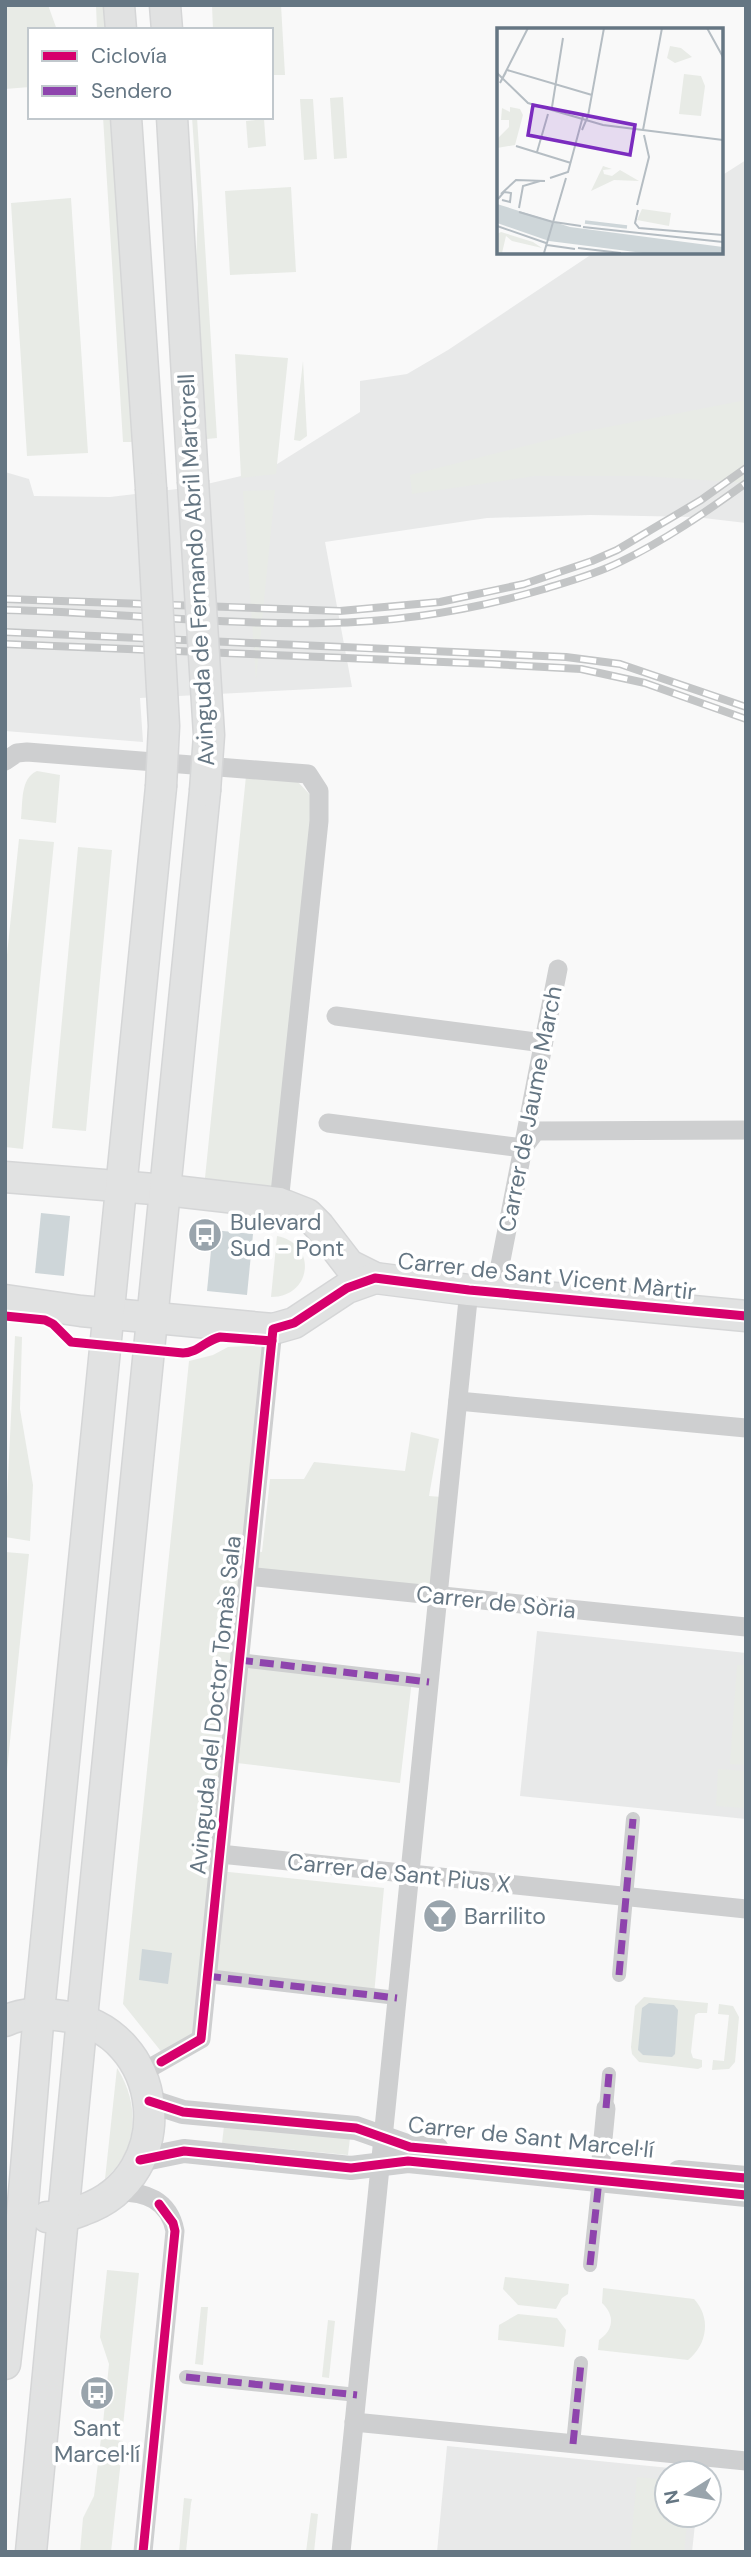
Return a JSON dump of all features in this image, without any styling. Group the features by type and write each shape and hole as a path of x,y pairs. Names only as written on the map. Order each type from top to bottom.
{"main road":[{"path":"119,5 121,28"},
{"path":"165,5 167,28"},
{"name":"Avinguda de Fernando Abril Martorell","path":"110,1314 161,787 164,726 127,119"},
{"name":"Avinguda de Fernando Abril Martorell","path":"166,1190 209,735 172,119"},
{"name":"Carrer de Sant Vicent Màrtir","path":"5,1177 166,1190 279,1203 307,1214 349,1265 375,1278 746,1316"},
{"path":"31,2552 166,1190"},
{"path":"275,1328 303,1309 323,1287 327,1272 323,1252 307,1214"},
{"name":"Carrer de Sant Vicent Màrtir","path":"5,1300 110,1314 275,1328 294,1324 347,1288 375,1278"},
{"path":"5,2364 14,2212 39,2012 110,1314"},
{"path":"5,2021 39,2012 82,2018 113,2036 134,2059 145,2087 149,2132 140,2160 116,2192 99,2205 62,2218 14,2212"}],"street":[{"path":"7,760 27,751 307,774 319,791 279,1203"},
{"name":"Carrer de Jaume March","path":"341,2552 458,1401 482,1290 523,1148 558,969"},
{"path":"336,1016 543,1043"},
{"path":"328,1123 523,1148 536,1131 746,1130"},
{"name":"Avinguda del Doctor Tomàs Sala","path":"145,2087 201,2039 247,1576 275,1328"},
{"path":"458,1401 746,1428"},
{"name":"Carrer de Sòria","path":"247,1576 746,1627"},
{"path":"239,1660 429,1682"},
{"path":"619,1975 633,1819"},
{"name":"Carrer de Sant Pius X","path":"220,1854 746,1909"},
{"path":"207,1976 397,1998"},
{"path":"590,2265 609,2074"},
{"name":"Carrer de Sant Marcel·lí","path":"145,2087 183,2112 356,2127 410,2147 600,2172 746,2195"},
{"path":"206,2152 197,2139 197,2132 201,2122 210,2115"},
{"name":"Carrer de Sant Marcel·lí","path":"140,2160 184,2151 351,2168 408,2161 746,2178"},
{"path":"116,2192 136,2191 148,2195 169,2215 175,2231 143,2552"},
{"path":"573,2444 581,2363"},
{"path":"186,2378 357,2395"},
{"path":"354,2422 746,2460"}],"shaded area":[{"path":"5,5 48,5 56,28 28,28 28,87 5,89"},
{"path":"96,5 104,5 106,28 97,28"},
{"path":"212,5 281,5 285,75 273,75 273,28 213,28"},
{"path":"343,97 347,158 334,159 330,98"},
{"path":"300,99 313,99 317,159 304,160"},
{"path":"103,119 111,119 132,442 123,442"},
{"path":"192,119 197,119 217,438 207,439 196,265 198,204"},
{"path":"264,119 266,146 248,148 246,121"},
{"path":"746,160 746,523 695,517 590,515 487,518 325,542 352,687 140,698 143,742 5,731 5,472 29,479 34,496 110,497 194,487 274,466 360,412 360,381 407,374 448,350 592,254 723,254 723,175"},
{"path":"291,187 296,272 230,275 225,191"},
{"path":"71,198 88,453 27,456 11,203"},
{"path":"235,354 288,358 276,474 241,478"},
{"path":"303,361 307,436 300,441 294,440"},
{"path":"746,400 746,483 644,476 535,476 412,494 410,475 577,433"},
{"path":"275,490 256,680 243,491"},
{"path":"37,771 60,775 56,823 21,819 25,785"},
{"path":"246,776 297,781 316,801 274,1186 217,1182 205,1178"},
{"path":"19,839 54,842 23,1149 5,1147 5,974"},
{"path":"78,847 112,850 86,1131 52,1128"},
{"path":"41,1213 70,1216 64,1276 35,1273"},
{"path":"213,1230 253,1234 247,1295 207,1291"},
{"path":"277,1236 290,1241 299,1249 305,1269 302,1280 295,1289 285,1295 271,1297"},
{"path":"15,1336 22,1337 20,1409 33,1485 30,1541 5,1537"},
{"path":"265,1345 194,2043 164,2055 123,2004 189,1361 213,1355 228,1347"},
{"path":"411,1432 439,1439 429,1496 442,1497 434,1581 425,1589 261,1572 254,1563 256,1551 262,1552 270,1479 304,1479 314,1462 405,1471"},
{"path":"5,1552 29,1554 5,1790"},
{"path":"537,1631 746,1653 746,1819 520,1796"},
{"path":"247,1661 412,1680 400,1783 237,1763"},
{"path":"737,1665 746,1665 746,1765 730,1764"},
{"path":"718,1769 746,1771 746,1808 716,1806"},
{"path":"219,1871 384,1888 374,1995 211,1973"},
{"path":"142,1949 172,1953 168,1984 139,1980"},
{"path":"644,1997 708,2003 707,2013 695,2015 691,2052 693,2058 702,2060 702,2067 698,2069 639,2062 632,2054 635,2006"},
{"path":"649,2003 674,2005 678,2010 675,2054 672,2057 643,2055 638,2050 642,2008"},
{"path":"719,2004 733,2006 739,2017 735,2062 729,2069 712,2070 713,2060 724,2061 729,2015 718,2014"},
{"path":"117,2068 130,2096 132,2126 124,2154 105,2179"},
{"path":"224,2126 350,2138 348,2155 222,2143"},
{"path":"107,2270 139,2273 123,2426 103,2423 109,2364 100,2337"},
{"path":"505,2277 569,2284 568,2294 562,2298 556,2309 518,2305 503,2289"},
{"path":"603,2288 694,2299 705,2322 703,2338 695,2354 688,2360 598,2350 599,2340 608,2332 611,2322 609,2312 602,2303"},
{"path":"201,2307 208,2307 203,2365 195,2364"},
{"path":"518,2314 557,2318 566,2330 564,2347 498,2340 499,2325"},
{"path":"328,2320 335,2321 329,2378 322,2377"},
{"path":"101,2438 123,2441 111,2552 80,2552 83,2518 94,2496"},
{"path":"447,2446 653,2466 653,2529 694,2529 692,2552 437,2552"},
{"path":"637,2477 653,2479 653,2529 686,2529 684,2552 630,2552"},
{"path":"184,2498 192,2499 186,2552 179,2552"},
{"path":"311,2513 318,2514 314,2552 306,2552"}],"railway":[{"path":"5,599 340,611 440,602 524,584 592,561 617,550 701,500 746,468"},
{"path":"5,610 284,623 352,622 436,614 517,596 611,566 669,535 746,483"},
{"path":"5,632 566,657 620,664 746,707"},
{"path":"5,644 581,669 645,683 746,719"}],"marked path":[{"path":"239,1660 429,1682"},
{"path":"619,1975 633,1819"},
{"path":"207,1976 397,1998"},
{"path":"606,2108 609,2074"},
{"path":"590,2265 599,2180"},
{"path":"573,2444 581,2363"},
{"path":"186,2377 357,2395"}],"cycle path":[{"path":"161,2062 201,2039 273,1329 294,1323 347,1288 375,1278 469,1290 746,1316"},
{"path":"5,1316 45,1320 53,1324 71,1342 183,1353 193,1351 220,1337 272,1341"},
{"path":"149,2101 183,2112 356,2128 410,2147 746,2178"},
{"path":"140,2160 184,2151 351,2168 408,2161 746,2195"},
{"path":"143,2552 175,2231 173,2223 159,2204"}],"place":[{"name":"Bulevard Sud - Pont","path":"205,1235"},
{"name":"Barrilito","path":"440,1916"},
{"name":"Sant Marcel·lí","path":"97,2393"}]}
